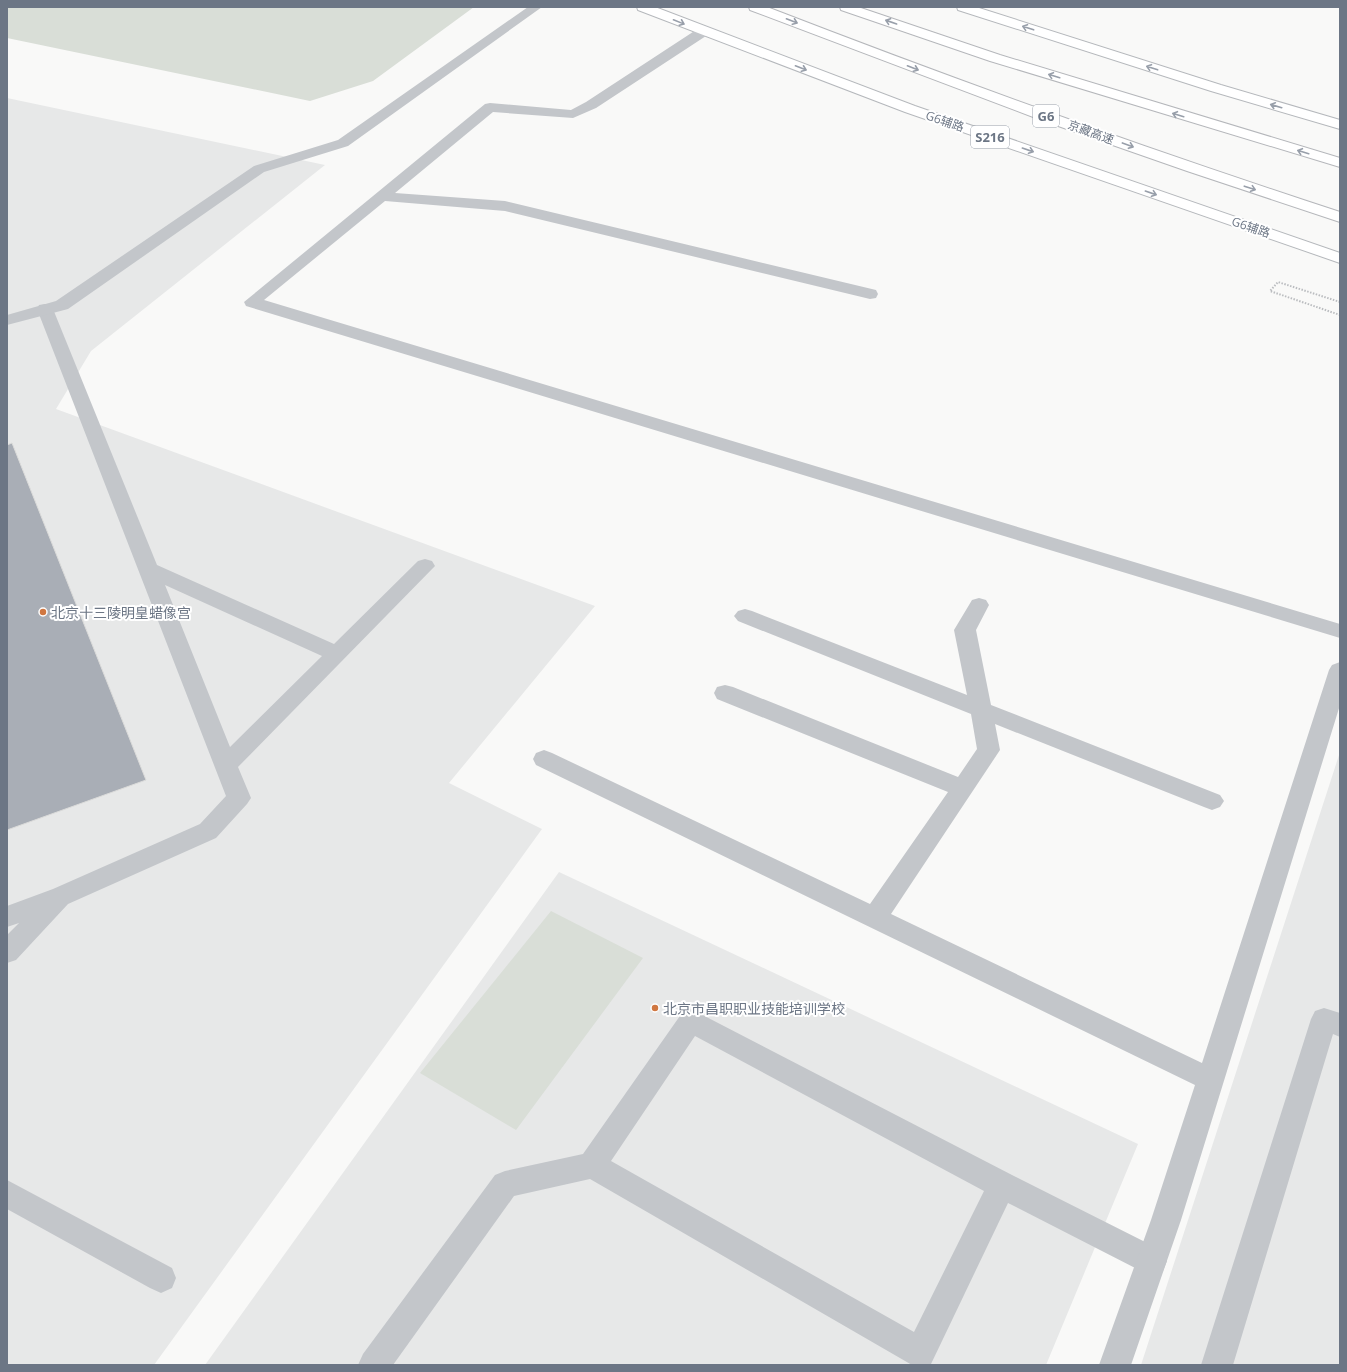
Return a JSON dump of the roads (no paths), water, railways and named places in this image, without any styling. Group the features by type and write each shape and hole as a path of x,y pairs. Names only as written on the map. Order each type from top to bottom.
{"main road":[{"name":"G6辅路","path":"643,7 910,109 1340,258"},
{"name":"京藏高速","path":"755,7 936,77 1250,188 1340,217"},
{"path":"846,7 995,58 1340,163"},
{"path":"963,7 1209,86 1340,125"}],"street":[{"path":"7,320 62,304 259,169 343,143 536,7"},
{"path":"704,31 591,105 573,114 490,107 252,302 1340,631"},
{"path":"381,196 504,206 870,294"},
{"path":"7,917 62,896 208,831 239,798 45,309"},
{"path":"226,766 425,566"},
{"path":"148,569 337,654"},
{"path":"874,918 989,750 965,630 979,605"},
{"path":"744,616 1212,801"},
{"path":"1115,1365 1152,1261 1211,1080 1340,670"},
{"path":"725,692 963,789"},
{"path":"544,759 1211,1080"},
{"path":"7,952 62,896"},
{"path":"1217,1365 1324,1019 1340,1025"},
{"path":"374,1365 505,1185 592,1165 691,1021 1002,1185 1152,1261"},
{"path":"592,1165 920,1353 1002,1185"},
{"path":"7,1194 161,1278"}],"place":[{"name":"北京十三陵明皇蜡像宫","path":"43,612"},
{"name":"北京市昌职职业技能培训学校","path":"655,1008"}]}
